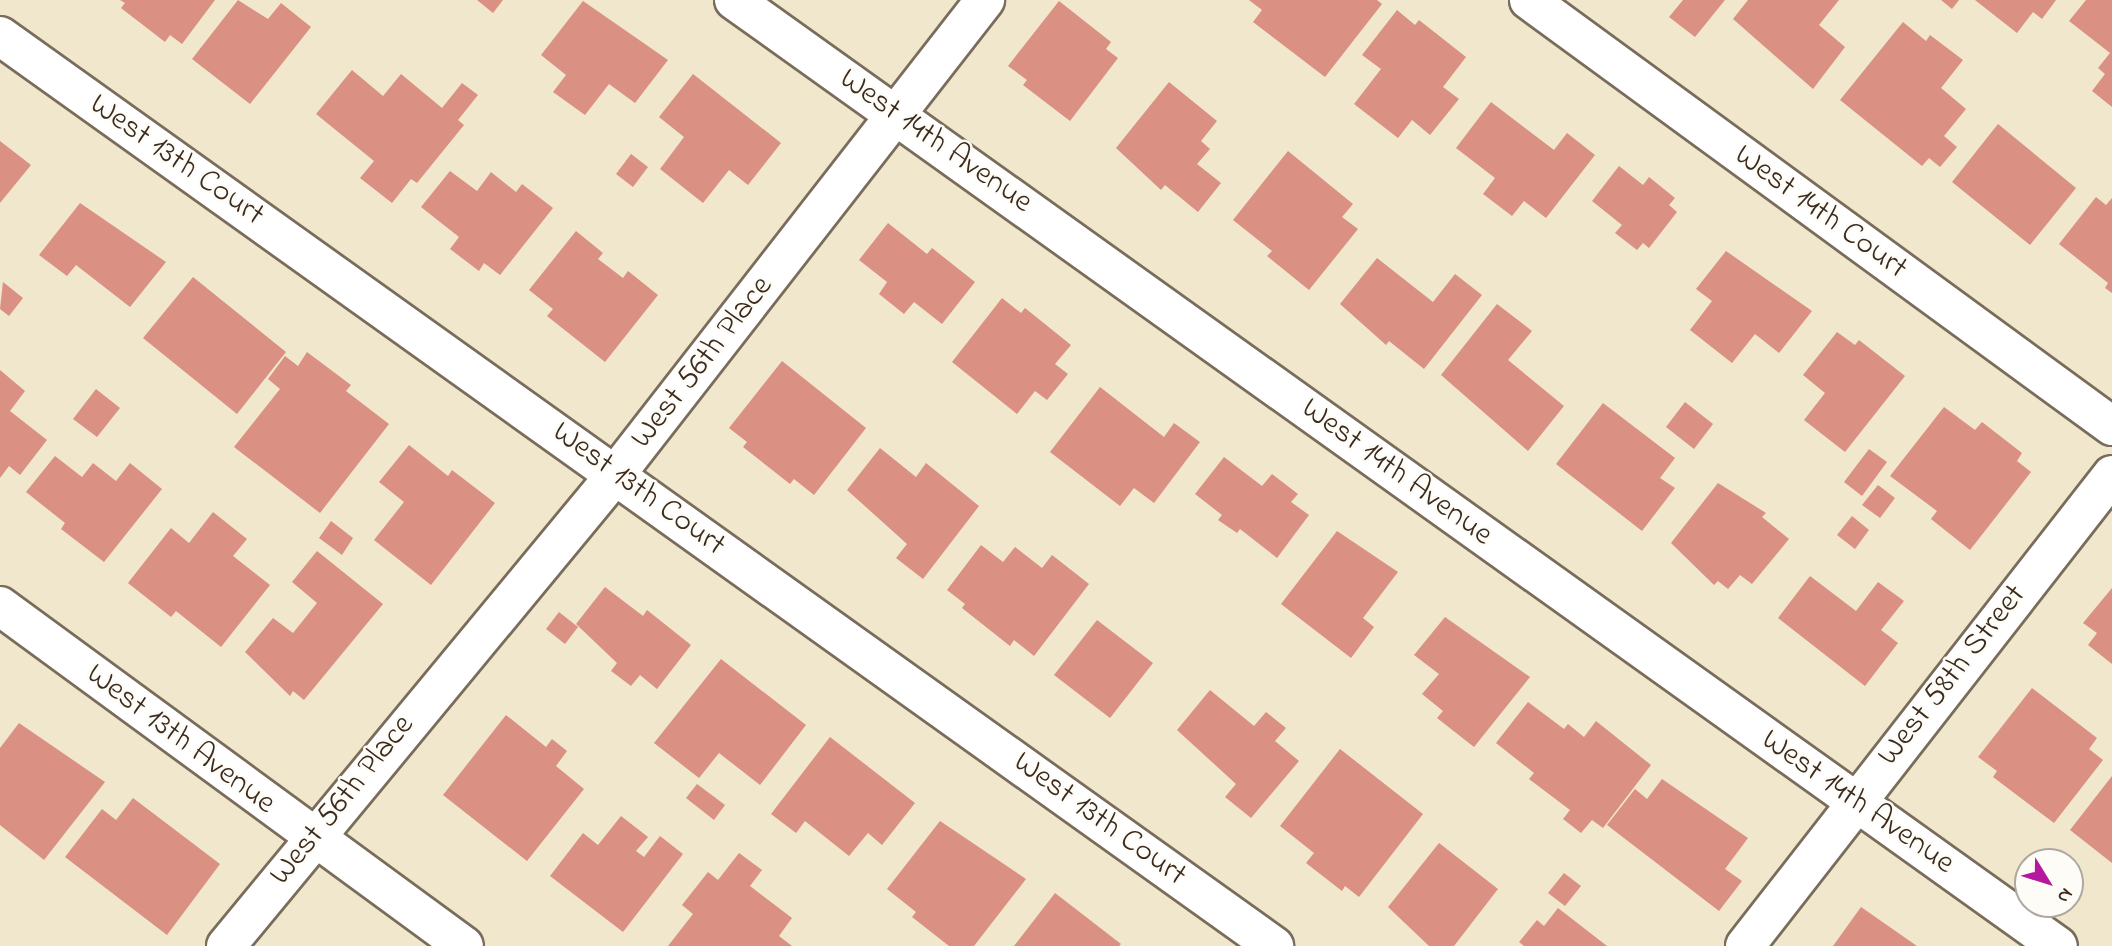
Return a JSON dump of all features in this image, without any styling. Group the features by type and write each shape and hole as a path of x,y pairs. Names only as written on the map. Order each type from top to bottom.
{"street":[{"name":"West 14th Avenue","path":"734,0 899,115 2058,946"},
{"name":"West 56th Place","path":"226,946 311,838 616,474 899,115 985,0"},
{"name":"West 14th Court","path":"1528,0 2112,426"},
{"name":"West 13th Court","path":"0,36 1274,946"},
{"name":"West 58th Street","path":"1745,946 1854,802 2112,475"},
{"name":"West 13th Avenue","path":"0,606 311,838 464,946"}],"building":[{"path":"120,0 215,0 182,44 170,35 165,42 121,8 125,3"},
{"path":"238,0 268,19 281,3 311,27 250,104 192,59"},
{"path":"477,0 503,0 493,13"},
{"path":"1249,0 1377,0 1382,4 1325,77 1253,22 1262,10"},
{"path":"1683,0 1725,0 1695,37 1669,17"},
{"path":"1748,0 1839,0 1819,25 1845,47 1813,89 1733,19"},
{"path":"1941,0 1959,0 1952,9"},
{"path":"1975,0 2056,0 2042,19 2033,12 2017,33"},
{"path":"2086,0 2112,0 2112,107 2092,91 2105,74 2098,68 2110,53 2069,21"},
{"path":"583,1 668,60 635,103 609,84 585,115 553,92 566,75 541,55"},
{"path":"1059,1 1111,42 1106,49 1118,58 1070,121 1023,85 1027,80 1008,66"},
{"path":"1397,10 1415,25 1419,20 1466,57 1443,87 1459,99 1430,135 1412,120 1398,138 1354,104 1381,69 1362,55"},
{"path":"1903,22 1926,41 1930,35 1963,60 1941,88 1966,109 1944,136 1957,147 1940,167 1929,158 1922,166 1840,100"},
{"path":"352,70 383,96 401,74 442,108 462,83 478,95 458,120 464,125 417,183 411,179 392,203 360,178 374,161 316,114"},
{"path":"693,74 781,143 748,185 729,170 703,203 660,169 684,137 659,117"},
{"path":"1169,82 1217,121 1201,141 1210,149 1197,164 1221,183 1198,212 1165,185 1161,190 1116,148"},
{"path":"1491,102 1554,150 1567,133 1595,155 1546,218 1524,201 1512,216 1483,194 1495,178 1456,148"},
{"path":"1998,124 2076,188 2030,245 1952,182"},
{"path":"0,141 31,165 0,203"},
{"path":"1288,151 1353,204 1342,217 1358,229 1309,290 1267,256 1272,251 1233,220"},
{"path":"631,154 648,167 633,187 616,174"},
{"path":"1619,166 1643,185 1649,177 1675,198 1669,205 1677,212 1649,248 1643,243 1637,250 1615,233 1622,225 1592,201"},
{"path":"450,171 477,191 491,172 516,192 522,184 553,208 500,275 484,263 479,271 450,249 459,237 421,207"},
{"path":"2096,197 2106,205 2112,198 2112,293 2105,288 2108,283 2059,244"},
{"path":"80,203 166,262 130,307 76,265 67,276 39,255"},
{"path":"888,223 927,254 932,248 975,282 942,324 914,302 904,314 879,294 887,282 859,260"},
{"path":"576,231 603,253 598,259 623,278 628,271 658,295 605,362 547,316 553,309 529,290"},
{"path":"1726,251 1812,311 1779,353 1755,334 1732,363 1690,330 1712,301 1696,289"},
{"path":"1377,258 1433,302 1455,274 1482,295 1424,369 1389,341 1386,345 1340,304"},
{"path":"193,277 286,352 237,414 143,338"},
{"path":"3,282 23,298 9,316 0,309"},
{"path":"1002,298 1021,313 1025,308 1071,345 1055,364 1068,374 1047,400 1035,391 1017,414 952,362"},
{"path":"1497,304 1532,331 1508,360 1564,406 1528,451 1441,375"},
{"path":"1837,332 1855,345 1859,340 1905,376 1845,452 1804,420 1825,393 1803,375"},
{"path":"307,352 351,385 346,391 389,424 320,513 234,447 280,389 268,379 285,356 298,366"},
{"path":"782,361 866,428 814,495 794,479 790,484 743,447 747,442 729,428"},
{"path":"0,370 25,391 10,411 47,440 20,475 9,466 0,478"},
{"path":"1100,387 1164,437 1174,423 1200,442 1154,503 1134,488 1120,506 1050,452"},
{"path":"96,389 120,408 97,437 73,419"},
{"path":"1685,402 1713,424 1694,449 1666,427"},
{"path":"1603,403 1675,458 1660,478 1675,488 1642,531 1556,464"},
{"path":"1944,407 1975,430 1982,422 2022,453 2017,461 2031,472 1970,550 1931,519 1937,511 1890,476"},
{"path":"409,445 448,476 452,470 495,503 431,585 374,540 404,502 379,482"},
{"path":"880,448 916,477 926,463 979,506 923,579 896,558 907,544 847,490"},
{"path":"1869,449 1887,462 1862,496 1844,482"},
{"path":"55,456 82,477 93,463 116,481 130,463 162,489 104,562 61,529 65,523 26,492"},
{"path":"1224,457 1262,486 1272,474 1298,494 1291,502 1309,515 1277,558 1240,529 1237,533 1218,520 1222,515 1195,494"},
{"path":"1718,483 1766,513 1762,517 1789,539 1752,584 1740,575 1728,589 1718,581 1714,585 1671,543"},
{"path":"1878,485 1895,498 1880,518 1862,505"},
{"path":"213,512 247,539 233,556 270,585 221,647 176,611 171,617 128,583 171,528 189,543"},
{"path":"1852,516 1869,530 1855,549 1837,535"},
{"path":"331,521 353,538 342,555 319,538"},
{"path":"1337,531 1398,572 1363,618 1374,627 1351,658 1281,604"},
{"path":"981,545 1003,562 1015,547 1042,568 1052,555 1089,584 1034,656 1014,640 1010,646 962,608 965,604 947,590"},
{"path":"317,551 383,604 304,700 293,691 290,696 245,652 273,618 293,633 317,603 292,582"},
{"path":"1810,576 1856,611 1878,582 1904,601 1881,630 1898,643 1865,686 1778,618"},
{"path":"605,587 643,616 647,610 691,645 657,689 640,675 631,686 611,671 617,663 576,624"},
{"path":"2112,588 2112,664 2088,645 2097,633 2083,623"},
{"path":"559,612 578,627 565,644 546,629"},
{"path":"1445,617 1530,677 1474,747 1437,718 1443,711 1422,694 1439,674 1414,655"},
{"path":"1097,620 1153,663 1110,718 1054,675"},
{"path":"721,659 806,725 760,785 719,753 699,778 654,743"},
{"path":"2032,688 2097,738 2089,749 2103,760 2054,823 1993,777 1997,771 1978,757"},
{"path":"1210,690 1254,726 1266,712 1286,728 1275,741 1299,761 1251,818 1225,797 1236,784 1177,730"},
{"path":"1528,702 1564,729 1568,724 1584,737 1596,721 1651,765 1603,828 1592,820 1581,833 1563,819 1570,810 1529,779 1534,773 1496,743"},
{"path":"506,715 546,747 552,739 567,751 556,766 584,789 527,861 443,795"},
{"path":"19,723 105,782 44,860 0,825 0,748"},
{"path":"830,737 915,803 882,845 868,833 849,856 805,821 796,833 771,814"},
{"path":"1340,749 1423,814 1359,897 1345,886 1342,891 1306,863 1314,853 1280,826"},
{"path":"2112,776 2112,863 2070,830"},
{"path":"1662,779 1748,838 1725,869 1742,881 1719,911 1607,825 1635,789 1647,799"},
{"path":"697,784 725,805 714,820 686,798"},
{"path":"133,798 220,864 167,935 65,857 102,809 116,820"},
{"path":"621,816 648,837 636,851 644,857 660,836 683,854 623,932 550,876 583,833 598,845"},
{"path":"940,821 1026,879 974,946 949,946 912,917 916,912 887,889"},
{"path":"1439,843 1498,889 1454,946 1429,946 1388,907"},
{"path":"739,853 762,870 750,886 792,918 779,936 792,946 668,946 693,914 682,905 708,872 718,880"},
{"path":"1564,873 1581,886 1565,906 1548,893"},
{"path":"1055,893 1121,944 1014,946"},
{"path":"1861,907 1917,946 1833,946"},
{"path":"1558,908 1607,946 1524,946 1519,942 1537,920 1544,926"}]}
